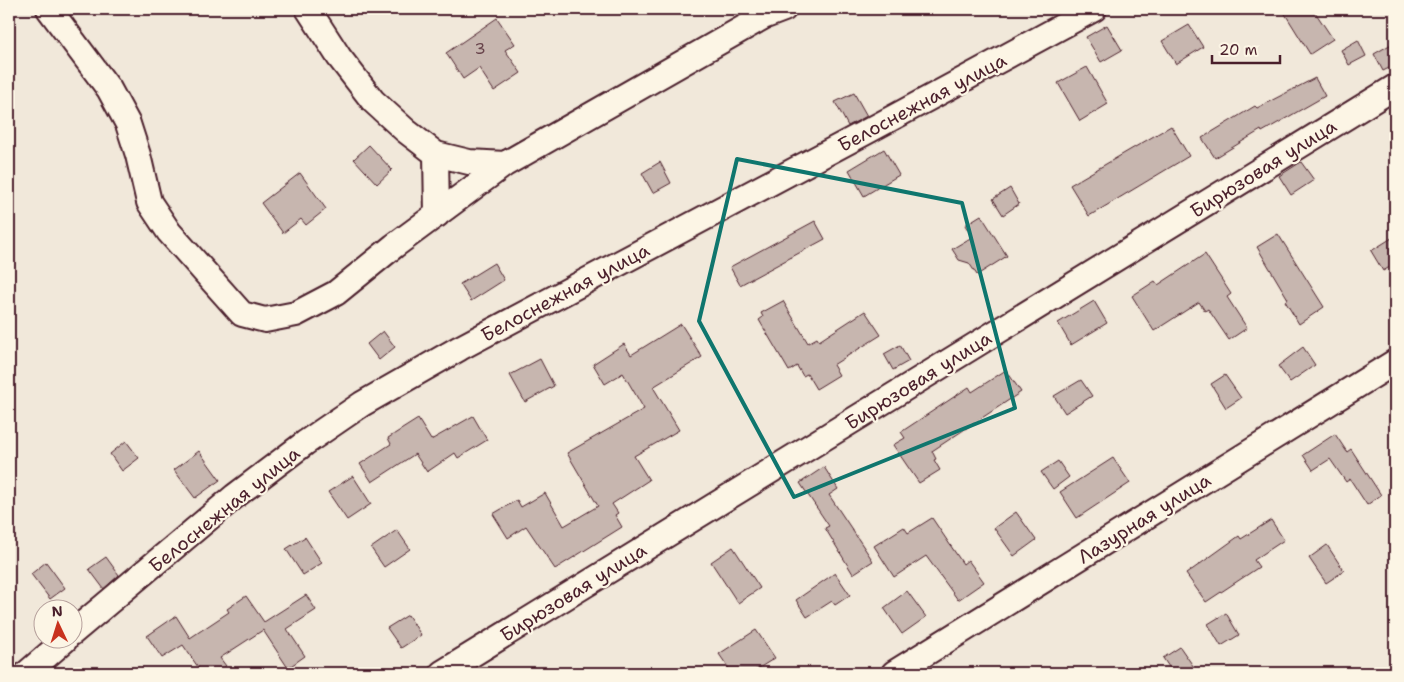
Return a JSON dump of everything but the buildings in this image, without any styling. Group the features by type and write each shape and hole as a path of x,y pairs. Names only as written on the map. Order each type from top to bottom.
{"street":[{"path":"49,9 109,89 128,124 138,155 149,202 169,232 242,314 265,320 296,314 336,293 437,214 505,164 763,17 784,9"},
{"path":"308,9 339,57 373,101 406,131 436,154 469,162 505,164"},
{"name":"Белоснежная улица","path":"82,625 236,496 305,443 362,404 460,348 1094,9"},
{"name":"Бирюзовая улица","path":"442,673 1395,87"},
{"path":"436,154 437,214"},
{"name":"Лазурная улица","path":"894,673 1395,362"},
{"path":"27,673 53,650"}],"highlighted area":[{"path":"737,159 962,203 1015,408 794,497 699,321"}]}
